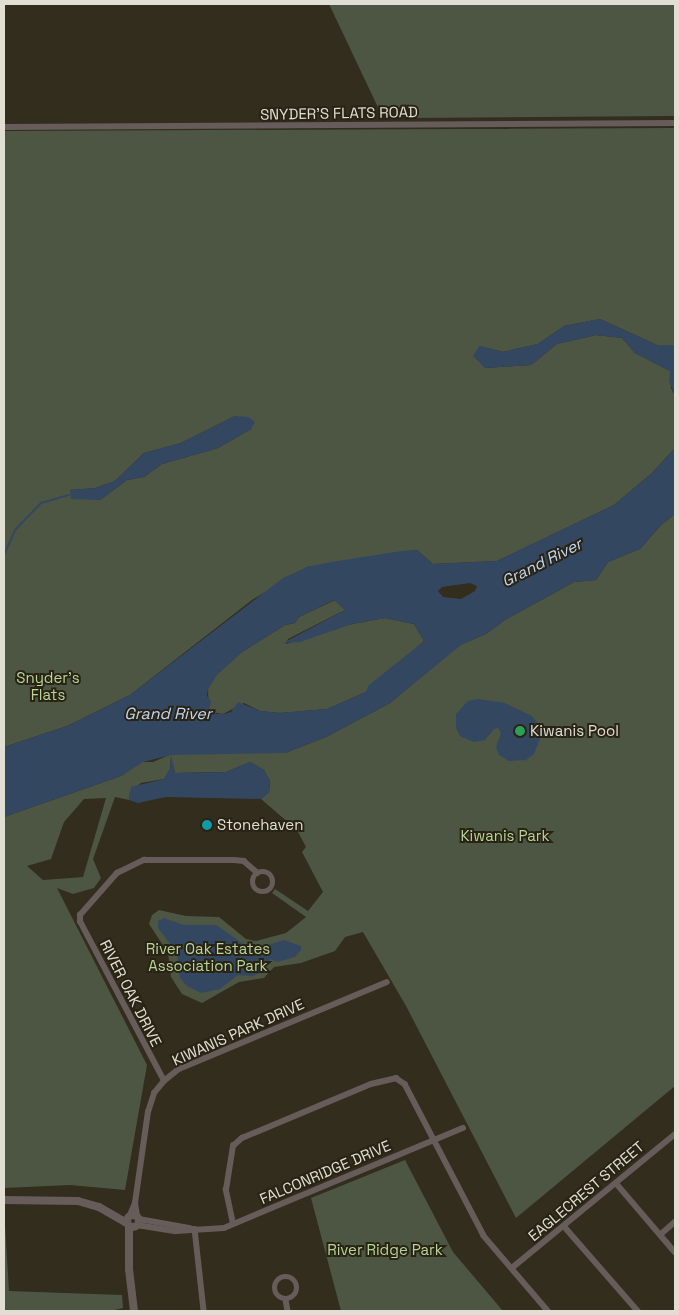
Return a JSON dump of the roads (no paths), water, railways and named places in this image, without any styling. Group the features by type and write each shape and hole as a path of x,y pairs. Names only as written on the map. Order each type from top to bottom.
{"street":[{"name":"SNYDER'S FLATS ROAD","path":"4,127 675,123"},
{"name":"RIVER OAK DRIVE","path":"164,1082 80,922 80,915 117,873 144,860 244,861 258,873"},
{"name":"KIWANIS PARK DRIVE","path":"133,1221 148,1112 154,1093 164,1082 179,1069 387,982"},
{"path":"233,1224 226,1190 233,1146 242,1138 372,1084 396,1078 405,1084 484,1236 548,1311"},
{"name":"FALCONRIDGE DRIVE","path":"133,1221 176,1231 233,1224 463,1128"},
{"name":"EAGLECREST STREET","path":"512,1268 675,1134"},
{"path":"616,1183 675,1252"},
{"path":"4,1200 78,1201 133,1221 129,1269 134,1311"},
{"path":"660,1234 675,1222"},
{"path":"564,1226 638,1311"},
{"path":"195,1229 204,1311"},
{"path":"285,1277 292,1279 297,1288 295,1295 286,1300 279,1297 274,1291 278,1280 285,1277"},
{"path":"286,1300 288,1311"}],"water":[{"path":"600,319 657,345 675,345 675,396 669,381 670,371 635,353 622,338 596,335 557,344 531,365 485,368 473,356 479,346 503,352 538,344 564,326"},
{"path":"235,416 249,417 255,422 251,429 218,448 162,464 144,477 127,480 100,500 71,499 70,490 95,488 115,481 144,453 181,443"},
{"name":"Grand River","path":"675,448 675,514 661,525 640,549 608,562 596,580 574,582 505,620 486,634 461,645 390,703 326,737 285,753 171,755 143,762 121,776 4,817 4,747 67,726 130,695 283,578 307,567 402,551 417,550 433,564 497,561 614,505 652,473","holes":["470,583 477,586 475,591 461,599 443,597 438,591 442,587","334,600 345,610 283,643 300,642 352,624 385,618 414,624 424,641 368,686 366,692 327,709 280,713 260,711 238,702 231,712 216,714 216,710 209,711 211,701 207,696 208,689 217,675 242,652 285,625 295,623 299,617"]},
{"name":"Kiwanis Pool","path":"478,699 505,703 532,716 540,727 541,736 534,754 526,760 509,761 499,755 496,747 501,733 498,728 494,729 485,740 474,742 460,736 456,728 456,714 468,701"},
{"path":"171,755 175,773 226,772 250,762 264,770 270,781 269,792 261,799 166,797 138,803 129,800 131,787 164,779 170,769"},
{"path":"164,918 184,925 216,925 252,950 284,940 301,946 301,950 295,957 277,962 270,959 262,972 253,976 238,975 220,989 201,993 187,986 180,978 177,953 158,928 158,921"}],"waterway":[{"path":"4,555 15,530 41,503 69,495"}],"place":[{"name":"Kiwanis Pool","path":"520,731"},
{"name":"Stonehaven","path":"207,825"}],"park label":[{"name":"Snyder's Flats","path":"48,686"},
{"name":"Kiwanis Park","path":"505,836"},
{"name":"River Oak Estates Association Park","path":"208,956"},
{"name":"River Ridge Park","path":"385,1250"}]}
